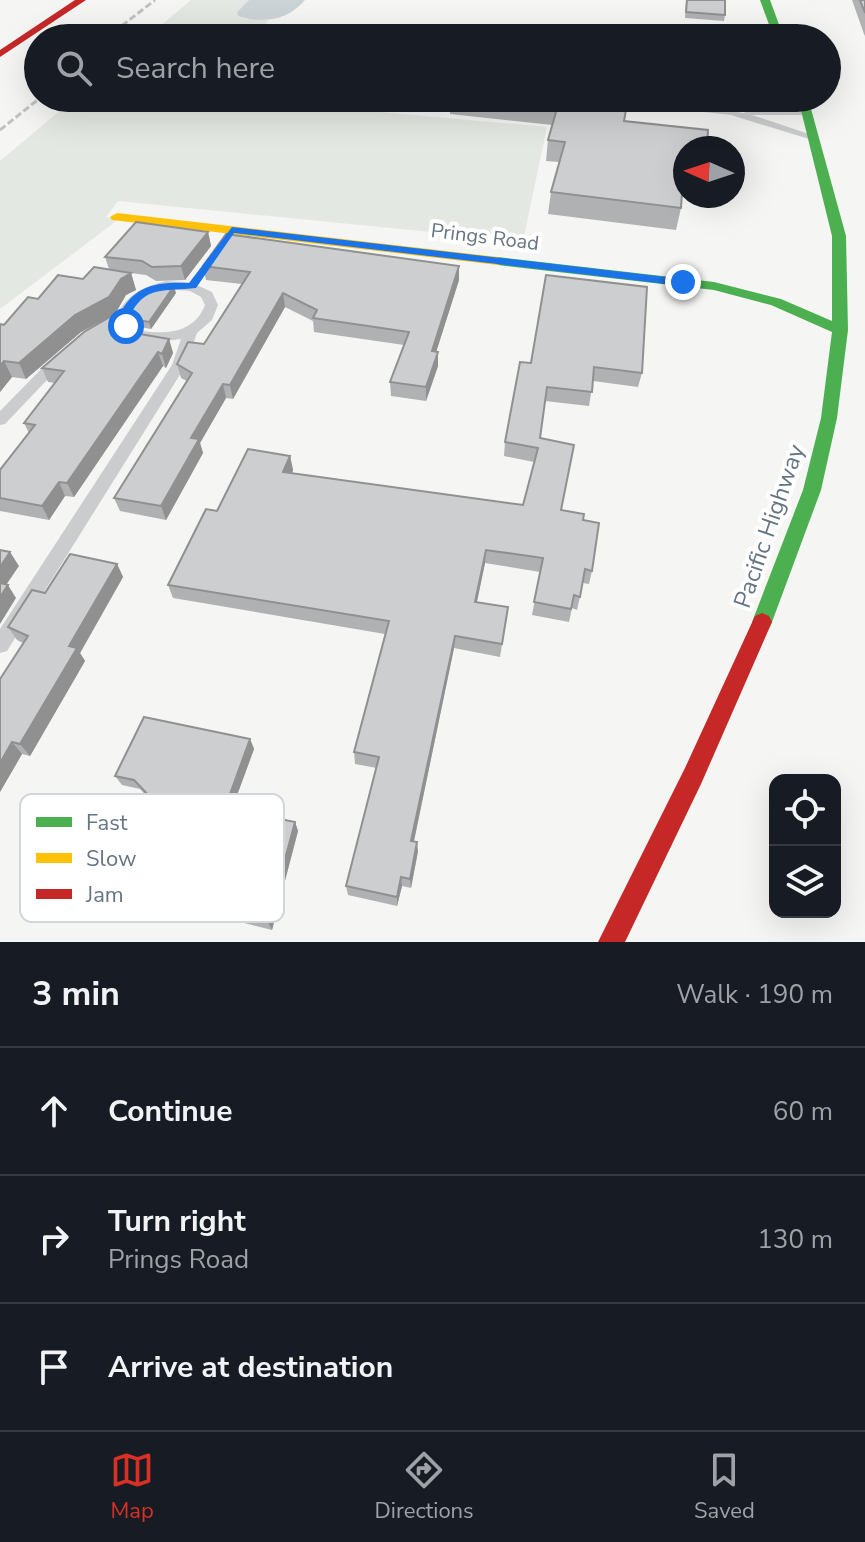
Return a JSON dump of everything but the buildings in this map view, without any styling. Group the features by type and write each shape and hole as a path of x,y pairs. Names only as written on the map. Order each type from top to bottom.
{"main road":[{"path":"45,24 81,0"},
{"path":"765,0 774,24"},
{"path":"781,0 787,24"},
{"path":"0,54 24,38"},
{"name":"Pacific Highway","path":"611,942 693,776 771,601 812,490 829,418 840,330 839,236 806,112"},
{"name":"Prings Road","path":"117,217 228,237 714,286 776,302 840,330"}],"lane":[{"path":"732,112 813,137"},
{"path":"132,280 146,282 153,288"},
{"path":"196,281 210,298 213,307 210,316 190,332 167,338 133,333 117,320 131,301 153,288 196,281"},
{"path":"0,645 179,365 190,332"},
{"path":"0,420 47,368 68,352"}],"shaded area":[{"path":"191,0 249,0 237,12 243,18 269,20 265,24 163,24"},
{"path":"249,0 305,0 283,16 257,20 238,16 237,12"},
{"path":"58,112 381,112 547,127 523,241 118,201 106,217 119,219 0,309 0,161"}],"railway":[{"path":"124,24 155,0"},
{"path":"0,130 24,111"}],"traffic: fast":[{"path":"765,0 774,24"},
{"path":"762,622 812,490 829,418 840,330 839,236 807,112"},
{"path":"498,261 714,286 776,302 840,330"}],"traffic: slow":[{"path":"117,217 498,261"}],"traffic: jam":[{"path":"45,24 81,0"},
{"path":"0,54 24,38"},
{"path":"611,942 693,776 762,622"}],"route":[{"path":"126,326 123,318 131,301 153,288 192,286 232,230 683,282"}]}
